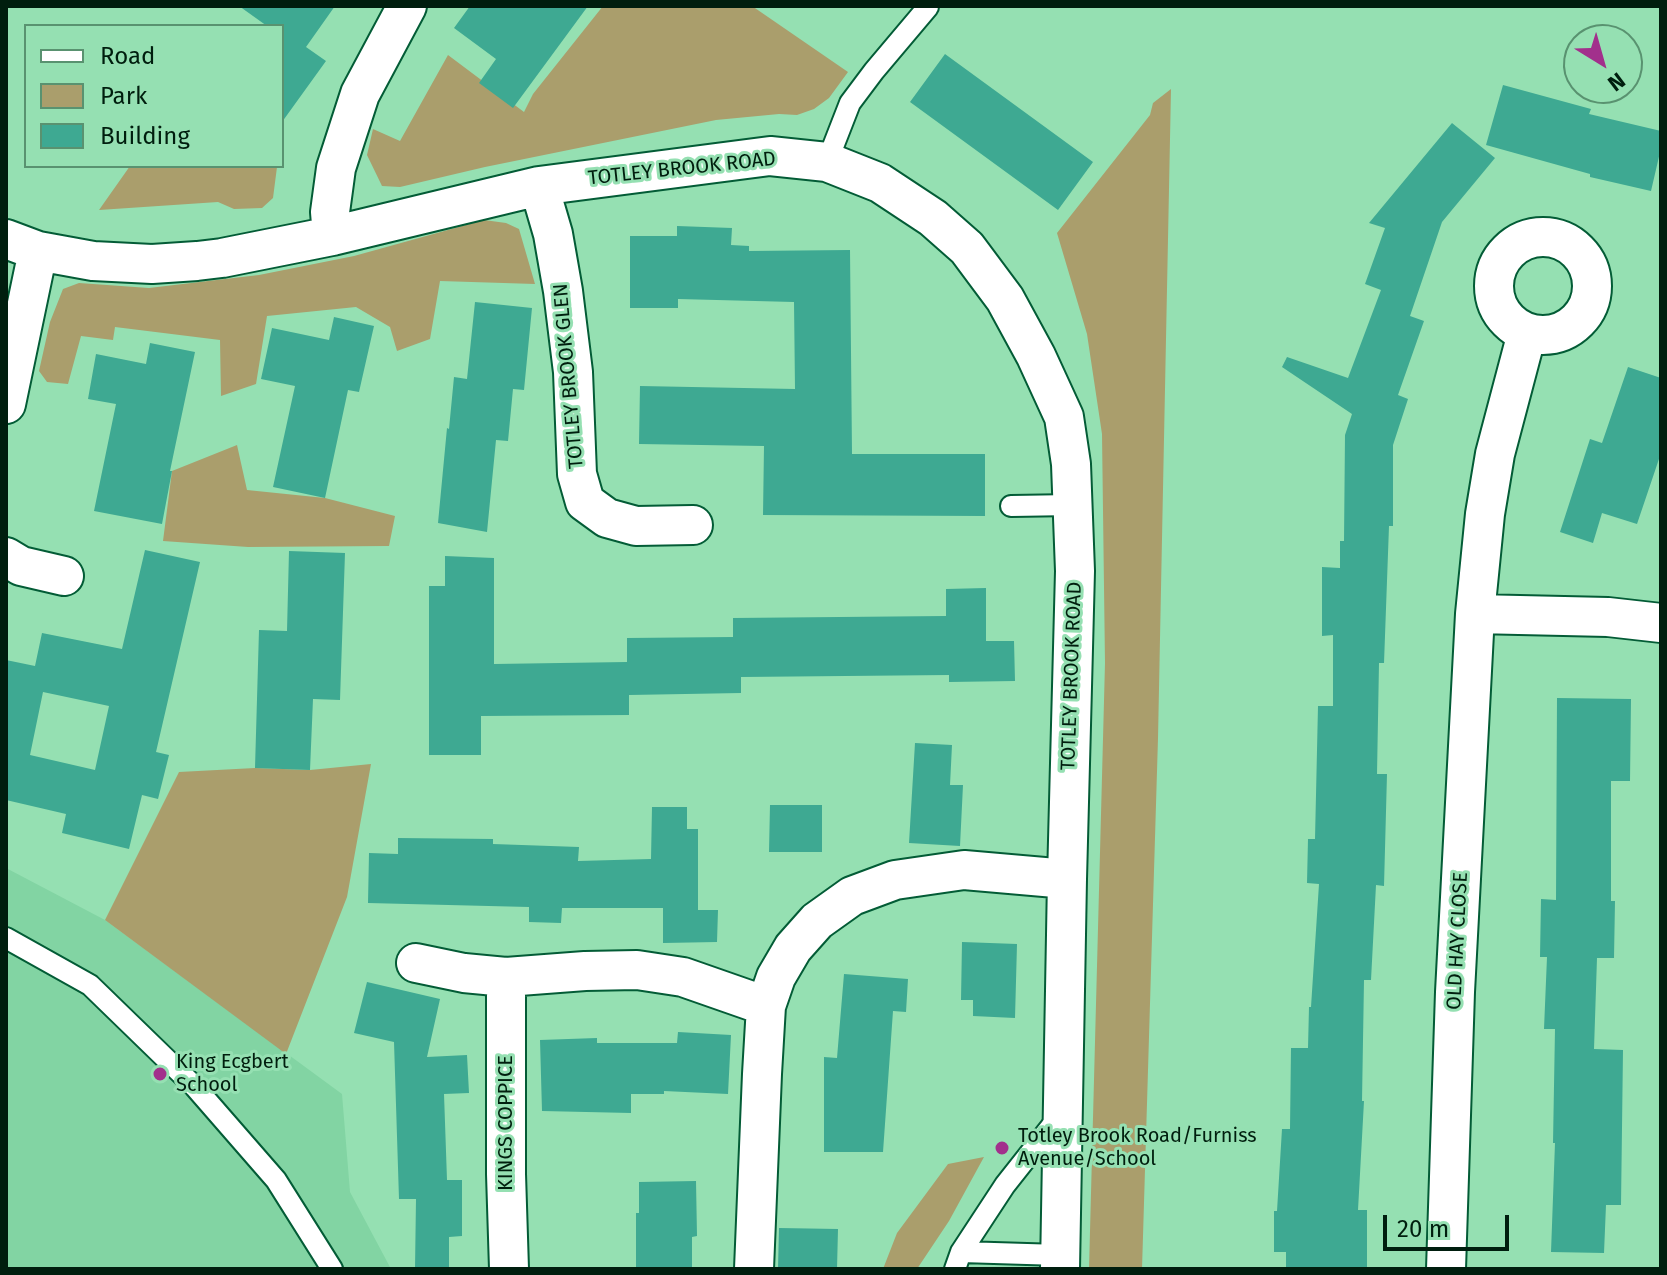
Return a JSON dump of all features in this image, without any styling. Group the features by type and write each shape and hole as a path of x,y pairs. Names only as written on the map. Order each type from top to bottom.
{"street":[{"path":"332,236 330,212 336,168 360,94 407,6"},
{"name":"TOTLEY BROOK ROAD","path":"22,245 93,261 152,264 222,258 332,236 539,186 770,156 827,162 880,183 933,218 967,248 1005,299 1036,356 1064,417 1071,464 1075,571 1060,1262"},
{"name":"TOTLEY BROOK GLEN","path":"539,186 553,234 563,291 573,372 577,474 585,502 607,518 636,526 693,525"},
{"path":"6,404 22,245"},
{"name":"OLD HAY CLOSE","path":"1446,1269 1455,992 1475,614 1485,514 1495,454 1527,333"},
{"path":"6,557 21,566 64,576"},
{"path":"1475,614 1608,617 1661,623"},
{"path":"754,1269 766,1006 776,977 793,948 817,921 852,896 895,880 964,870 1067,879"},
{"path":"416,963 464,973 506,977 637,970 683,977 766,1006"},
{"name":"KINGS COPPICE","path":"506,977 509,1269"}],"lane":[{"path":"827,162 850,103 928,7"},
{"path":"1011,506 1073,505"},
{"path":"6,938 90,985 195,1087 276,1180 332,1269"},
{"path":"958,1260 1005,1185 1062,1112"},
{"path":"958,1260 1060,1262"}],"shaded area":[{"name":"King Ecgbert School","path":"6,868 105,920 342,1094 350,1192 391,1269 6,1269"}],"green space":[{"path":"603,6 752,6 848,72 829,98 814,109 797,115 716,120 400,187 382,186 367,155 373,129 400,141 448,55 524,112 533,94"},
{"path":"1171,89 1158,738 1142,1269 1089,1269 1105,663 1102,434 1087,334 1057,233 1150,115 1153,103"},
{"path":"129,168 277,168 273,198 262,208 234,209 218,202 99,210"},
{"path":"484,220 506,223 519,229 535,284 440,281 430,339 397,351 390,327 356,307 267,316 256,384 221,396 220,340 115,327 113,340 81,336 68,384 47,382 39,371 50,322 63,289 79,283 149,288 259,275 354,256"},
{"path":"237,445 247,490 325,498 395,516 389,546 248,547 163,541 172,471"},
{"path":"371,764 347,897 286,1054 105,920 179,772 255,768 310,770"},
{"path":"984,1157 949,1221 917,1269 883,1269 897,1233 948,1164"}],"building":[{"path":"239,6 335,6 306,47 326,61 284,119 284,24 264,24"},
{"path":"470,6 588,6 513,108 479,83 496,59 454,28"},
{"path":"945,54 1093,162 1058,210 910,102"},
{"path":"1503,85 1563,101 1563,104 1591,109 1589,114 1661,131 1661,148 1651,191 1590,177 1590,174 1486,145"},
{"path":"1452,123 1495,158 1442,222 1410,316 1424,321 1398,395 1408,399 1393,445 1393,526 1389,526 1384,663 1379,663 1377,774 1387,774 1384,886 1376,885 1371,980 1364,980 1364,1101 1358,1210 1367,1210 1367,1269 1286,1269 1286,1252 1274,1252 1274,1211 1277,1211 1282,1129 1290,1129 1291,1048 1308,1048 1319,884 1307,883 1308,839 1315,839 1318,706 1333,706 1333,635 1322,636 1322,567 1340,568 1340,541 1344,541 1345,435 1352,414 1282,367 1287,357 1348,378 1381,290 1365,284 1385,228 1369,223"},
{"path":"677,226 732,228 731,245 749,246 749,251 850,250 852,454 985,454 985,516 763,515 764,446 639,444 640,386 795,389 794,302 678,299 678,308 630,308 630,236 677,236"},
{"path":"475,302 532,308 524,390 513,389 508,441 496,440 487,532 438,523 454,377 467,379"},
{"path":"334,317 374,326 359,392 348,390 325,498 273,487 295,386 261,379 272,328 329,340"},
{"path":"150,343 195,352 162,524 94,511 116,404 88,399 96,354 146,364"},
{"path":"1628,367 1661,378 1661,453 1637,524 1602,513 1593,543 1560,532 1590,439 1602,443"},
{"path":"145,550 200,562 156,752 169,755 158,799 142,795 129,849 62,833 66,814 6,800 6,660 35,666 42,633 122,649","holes":["43,692 109,706 95,770 30,755"]},
{"path":"289,551 345,553 340,700 313,699 310,770 255,768 259,630 287,631"},
{"path":"445,556 494,558 494,664 627,662 627,638 733,637 733,618 946,616 946,589 986,588 986,641 1014,641 1015,681 949,682 949,675 741,677 741,693 629,695 629,715 481,716 481,755 429,755 429,586 445,586"},
{"path":"1557,698 1631,699 1630,781 1611,781 1614,958 1597,958 1594,1049 1623,1050 1621,1205 1606,1205 1604,1253 1551,1252 1555,1029 1544,1029 1547,957 1540,957 1541,899 1556,900"},
{"path":"915,743 952,745 950,785 963,785 960,846 909,843"},
{"path":"770,805 822,805 822,852 769,852"},
{"path":"652,807 687,807 687,829 698,829 698,910 718,910 717,942 663,943 663,908 562,908 561,923 529,922 529,907 368,903 369,853 398,854 398,838 493,839 493,844 579,847 578,861 651,859"},
{"path":"962,942 1017,944 1015,1018 973,1016 973,1000 961,1000"},
{"path":"844,974 908,979 906,1012 893,1011 883,1152 824,1152 824,1057 837,1058"},
{"path":"367,982 440,999 427,1057 467,1055 469,1093 444,1094 447,1180 462,1180 462,1236 449,1237 449,1269 415,1269 416,1199 399,1199 394,1042 354,1033"},
{"path":"678,1032 731,1035 728,1094 664,1091 664,1094 631,1094 631,1113 542,1111 540,1040 597,1038 597,1043 677,1043"},
{"path":"696,1181 697,1236 692,1237 692,1269 636,1269 639,1182"},
{"path":"779,1228 838,1229 837,1269 778,1269"}],"place":[{"name":"King Ecgbert School","path":"160,1074"},
{"name":"Totley Brook Road/Furniss Avenue/School","path":"1002,1148"}]}
